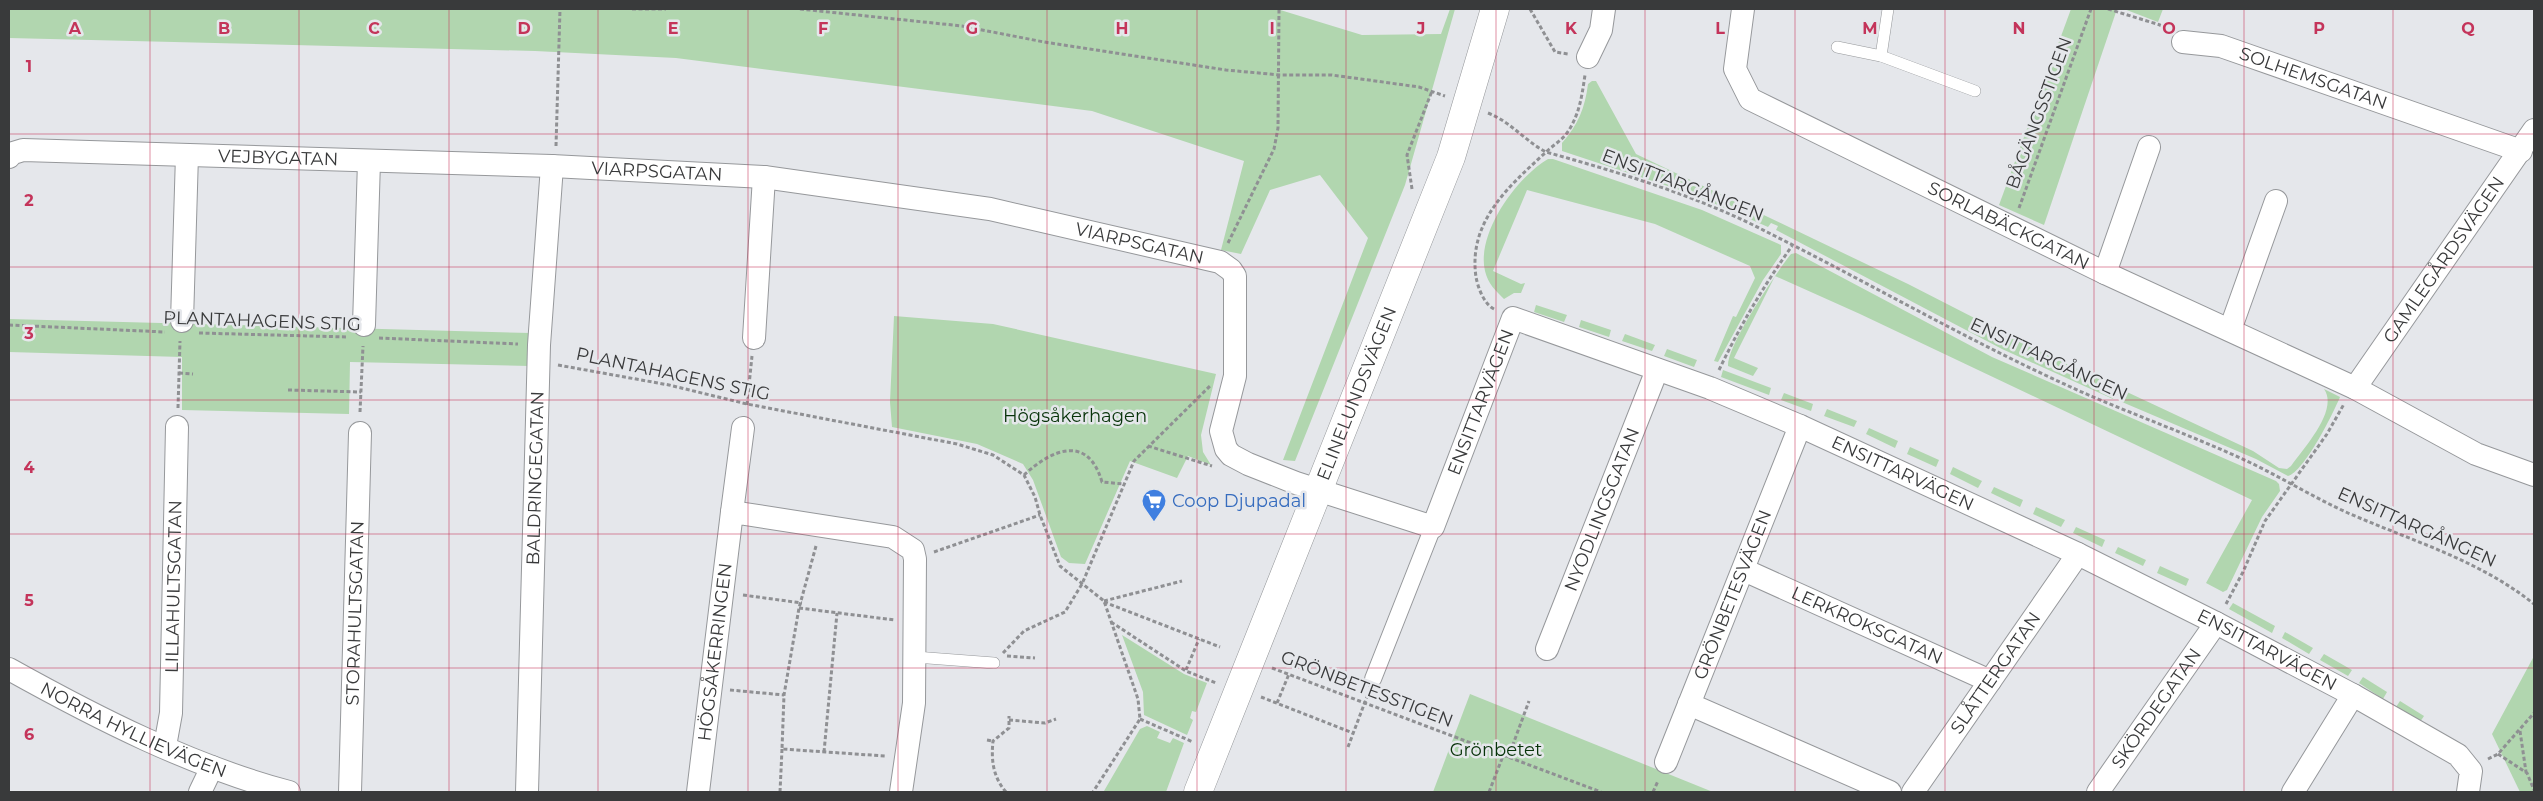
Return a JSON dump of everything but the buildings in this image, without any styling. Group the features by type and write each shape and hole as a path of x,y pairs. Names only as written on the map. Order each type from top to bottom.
{"street":[{"name":"ELINELUNDSVÄGEN","path":"1198,792 1451,157 1468,106 1495,9"},
{"path":"1588,57 1601,30 1604,9"},
{"name":"SORLABÄCKGATAN","path":"1743,9 1735,69 1750,99 2105,272 2355,388 2476,454 2534,474"},
{"name":"SOLHEMSGATAN","path":"2183,42 2221,46 2520,151"},
{"name":"GAMLEGÅRDSVÄGEN","path":"2355,388 2534,130"},
{"path":"2105,272 2149,147"},
{"name":"VEJBYGATAN","path":"9,157 10,154 23,150 552,166"},
{"path":"181,327 187,155"},
{"path":"363,331 369,161"},
{"name":"VIARPSGATAN","path":"552,166 764,178 990,209 1220,262 1231,270 1236,285 1235,376 1223,421 1222,441 1231,455 1248,464 1319,490"},
{"name":"BALDRINGEGATAN","path":"527,792 539,345 552,166"},
{"path":"754,338 764,178"},
{"path":"2230,330 2276,201"},
{"name":"ENSITTARVÄGEN","path":"1373,679 1513,318 1710,388 1800,426 2078,554 2216,623 2353,696 2458,755 2470,782"},
{"name":"NYODLINGSGATAN","path":"1547,649 1657,370"},
{"name":"GRÖNBETESVÄGEN","path":"1666,762 1800,426"},
{"name":"LILLAHULTSGATAN","path":"165,746 170,713 177,427"},
{"name":"HÖGSÅKERRINGEN","path":"698,792 743,428"},
{"name":"STORAHULTSGATAN","path":"350,792 360,434"},
{"path":"1319,490 1433,527"},
{"path":"732,512 893,537 913,550 916,559 914,703 901,792"},
{"name":"SLÅTTERGATAN","path":"1913,792 2078,554"},
{"name":"LERKROKSGATAN","path":"1744,570 1990,681"},
{"name":"SKÖRDEGATAN","path":"2098,792 2216,623"},
{"name":"NORRA HYLLIEVÄGEN","path":"9,669 99,717 212,767 289,792"},
{"path":"2292,792 2353,696"},
{"path":"1689,704 1890,792"},
{"path":"200,792 212,767"}],"lane":[{"path":"1881,56 1888,9"},
{"path":"1837,47 1881,56 1975,91"},
{"path":"915,656 998,659"}],"path":[{"path":"552,166 556,148 560,9"},
{"path":"632,9 666,9"},
{"name":"ENSITTARGÅNGEN","path":"800,9 962,26 1044,42 1226,70 1280,75 1332,75 1432,91 1502,120 1514,127 1532,145 1546,152 1651,184 1709,206 1766,231 1996,353 2087,394 2198,439 2347,512 2479,568 2534,604"},
{"path":"1220,262 1274,149 1278,128 1280,75 1279,9"},
{"path":"1513,318 1491,308 1478,288 1475,265 1486,216 1504,190 1557,144 1568,131 1580,110 1588,57 1555,52 1530,9"},
{"name":"BÅGÄNGSSTIGEN","path":"2012,227 2091,9"},
{"path":"2108,9 2160,25 2183,42"},
{"path":"1413,193 1407,155 1432,91"},
{"path":"1710,388 1749,310 1767,280 1792,246"},
{"name":"PLANTAHAGENS STIG","path":"9,325 363,331 539,345 558,365 669,385 747,404 957,444 993,455 1024,475"},
{"path":"177,427 181,327"},
{"path":"360,434 363,331"},
{"path":"743,428 754,338"},
{"path":"179,373 193,374"},
{"path":"998,659 1024,631 1066,612 1082,584 1134,461 1212,384"},
{"path":"2216,623 2243,572 2264,521 2327,434 2355,388"},
{"path":"288,390 361,392"},
{"path":"1148,446 1214,466"},
{"path":"1123,484 1102,482 1098,468 1085,454 1062,450 1039,461 1024,475 1035,497 1060,566 1104,601 1220,647"},
{"path":"916,559 1040,515"},
{"path":"780,792 784,695 799,608 802,603 821,526"},
{"path":"1104,601 1182,581"},
{"path":"722,592 802,603"},
{"path":"1093,792 1140,719 1138,698 1104,601"},
{"path":"799,608 916,623"},
{"path":"824,752 838,613"},
{"path":"1111,622 1186,671 1218,684"},
{"path":"1186,671 1199,639"},
{"path":"998,659 1035,658"},
{"name":"GRÖNBETESSTIGEN","path":"1264,665 1601,792"},
{"path":"1277,703 1289,674"},
{"path":"710,688 784,695"},
{"path":"1260,696 1353,734"},
{"path":"1508,758 1528,701"},
{"path":"1348,747 1364,703"},
{"path":"2470,782 2520,731 2534,713"},
{"path":"1006,792 999,784 994,770 991,757 993,741 1008,728 1009,718 1045,723 1056,719"},
{"path":"1140,719 1193,742"},
{"path":"2520,731 2527,773 2534,790"},
{"path":"987,740 993,741"},
{"path":"782,748 906,758"},
{"path":"2498,754 2527,773"},
{"path":"1488,792 1503,756"}],"green space":[{"path":"9,9 1277,9 1362,35 1441,34 1450,9 1455,9 1405,185 1295,461 1283,460 1368,238 1320,175 1270,190 1241,254 1221,250 1244,161 1092,111 676,58 535,51 9,38"},
{"path":"2071,9 2117,9 2044,225 1999,205"},
{"path":"2124,9 2163,9 2158,22"},
{"path":"1596,81 1636,154 1908,284 2035,349 2253,451 2279,468 2287,469 2291,466 2318,429 2327,407 2324,389 2340,397 2310,454 2295,472 2288,476 2256,459 2122,402 2123,398 2116,394 2113,399 2002,349 1776,230 1778,226 1771,223 1768,227 1695,195 1562,151 1562,143 1580,116 1588,84"},
{"path":"1548,159 1553,159 1702,210 1781,245 1781,254 1763,280 1718,362 1714,361 1733,316 1736,317 1755,278 1750,266 1655,224 1527,190 1493,271 1521,284 1525,283 1521,293 1514,293 1504,299 1495,290 1486,276 1484,256 1493,224 1512,192 1536,167"},
{"path":"1796,253 1992,357 2276,481 2279,484 2280,491 2262,517 2227,590 2223,592 2206,583 2252,500 1860,314 1775,276 1791,254"},
{"path":"1775,276 1734,358 1758,368 1753,376 1728,366 1730,356 1735,342 1753,309"},
{"path":"1536,305 1567,315 1564,322 1534,312"},
{"name":"Högsåkerhagen","path":"894,316 993,324 1216,374 1201,435 1203,452 1211,465 1188,456 1177,478 1130,461 1085,564 1069,563 1061,557 1033,480 1023,464 977,444 892,427 890,402"},
{"path":"9,319 531,333 530,366 350,362 349,414 182,410 182,357 9,352"},
{"path":"1581,320 1611,330 1609,337 1579,327"},
{"path":"1625,334 1655,345 1652,351 1622,341"},
{"path":"1667,349 1697,360 1694,367 1664,356"},
{"path":"1723,370 1771,388 1769,395 1721,377"},
{"path":"1784,393 1813,404 1811,411 1781,400"},
{"path":"1827,409 1857,421 1854,427 1824,416"},
{"path":"1869,428 1898,441 1895,448 1866,434"},
{"path":"1910,447 1939,460 1936,467 1907,454"},
{"path":"1953,467 1982,481 1978,488 1950,474"},
{"path":"1994,487 2023,500 2020,507 1991,493"},
{"path":"2036,507 2065,520 2061,527 2033,514"},
{"path":"2076,527 2105,540 2102,547 2073,533"},
{"path":"2118,547 2146,560 2143,566 2115,553"},
{"path":"2160,566 2189,579 2186,586 2157,573"},
{"path":"2233,603 2275,626 2272,633 2229,609"},
{"path":"2285,632 2313,648 2309,654 2282,638"},
{"path":"1122,635 1184,674 1207,683 1196,712 1192,711 1190,718 1193,720 1187,735 1144,715 1143,692"},
{"path":"2324,654 2352,670 2348,676 2320,660"},
{"path":"2534,656 2534,792 2520,792 2492,734"},
{"path":"2363,677 2387,692 2383,699 2359,683"},
{"name":"Grönbetet","path":"1470,694 1713,792 1433,792"},
{"path":"2400,701 2424,716 2420,722 2396,707"},
{"path":"1147,726 1160,732 1157,738 1170,743 1173,738 1184,743 1166,792 1104,791 1140,729"}],"place":[{"name":"Coop Djupadal","path":"1154,522"}]}
